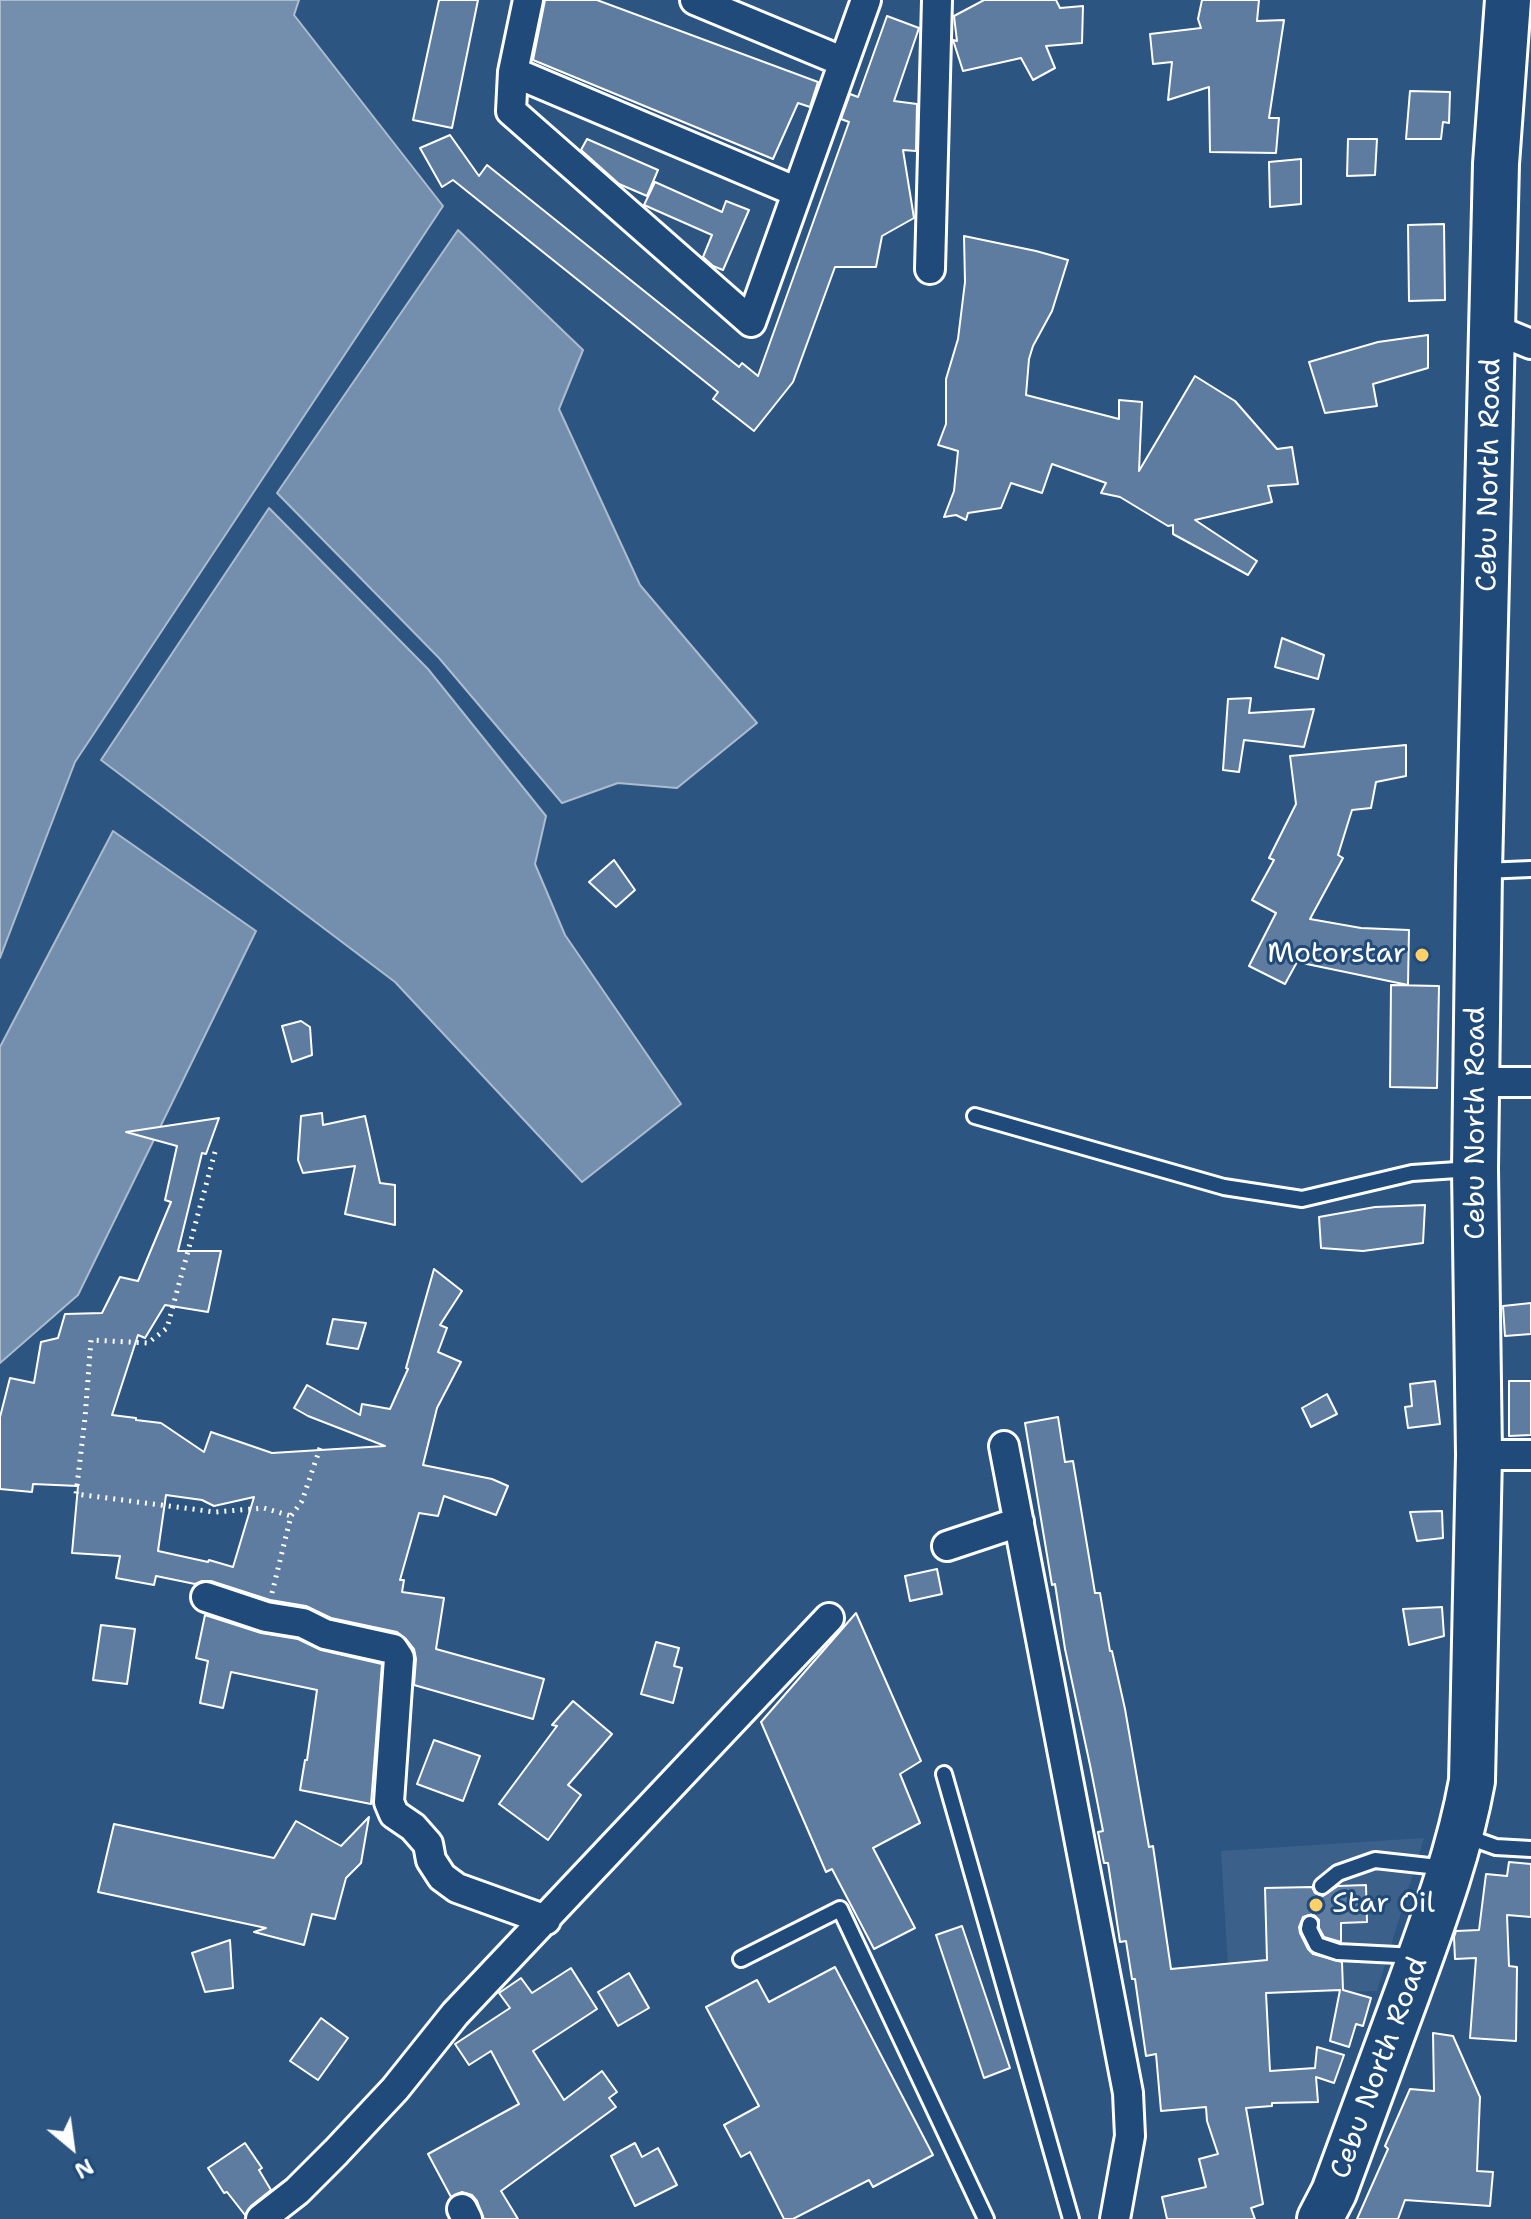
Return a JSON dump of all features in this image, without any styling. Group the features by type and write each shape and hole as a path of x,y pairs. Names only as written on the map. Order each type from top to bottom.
{"main road":[{"name":"Cebu North Road","path":"1320,2219 1334,2192 1421,1956 1456,1851 1474,1761 1479,1455 1475,1169 1479,871 1512,336 1496,164 1508,0"}],"street":[{"path":"528,0 513,72 511,111 751,322 866,0"},
{"path":"695,0 844,62"},
{"path":"930,269 937,0"},
{"path":"513,72 797,192"},
{"path":"1476,1082 1531,1082"},
{"path":"1004,1446 1128,2093 1130,2136 1115,2219"},
{"path":"1479,1455 1531,1455"},
{"path":"947,1546 1019,1522"},
{"path":"206,1597 266,1617 303,1623 325,1634 393,1649 399,1658 389,1802 394,1814 413,1827 428,1844 431,1860 442,1877 457,1888 546,1920"},
{"path":"261,2219 297,2191 336,2152 395,2089 455,2014 829,1618"}],"lane":[{"path":"1479,871 1531,869"},
{"path":"975,1116 1224,1187 1302,1199 1412,1173 1475,1169"},
{"path":"944,1774 1071,2219"},
{"path":"1322,1886 1338,1873 1375,1860 1496,1847 1531,1849"},
{"path":"741,1959 840,1909 986,2219"},
{"path":"1310,1924 1309,1929 1317,1945 1338,1952 1421,1956"}],"path":[{"path":"215,1152 167,1328 148,1343 91,1340 76,1494 215,1512 264,1508 291,1516"},
{"path":"266,1617 291,1516 302,1501 321,1445"}],"shaded area":[{"path":"0,0 299,0 294,15 443,206 75,762 0,958"},
{"path":"458,230 583,350 559,409 640,585 757,723 677,788 618,783 562,803 439,658 277,493"},
{"path":"269,508 428,669 546,816 535,864 565,935 681,1104 582,1182 395,982 101,760"},
{"path":"113,831 256,931 78,1295 0,1363 0,1047"},
{"path":"1424,1838 1377,1991 1230,1995 1221,1851"}],"building":[{"path":"439,0 478,0 452,128 413,120"},
{"path":"545,0 597,0 818,82 810,107 798,103 773,159 533,60"},
{"path":"984,0 1056,0 1060,8 1083,6 1082,43 1046,46 1055,68 1033,80 1021,58 963,71 953,40 957,41 954,16"},
{"path":"1202,0 1259,0 1257,21 1284,20 1269,118 1279,118 1276,153 1210,152 1209,87 1168,100 1172,62 1153,64 1150,34 1201,28 1198,19"},
{"path":"887,16 919,28 894,101 917,104 916,151 903,150 914,218 882,236 876,267 835,267 793,382 754,431 713,399 718,392 453,180 442,187 420,148 450,135 479,176 487,165 739,367 742,363 758,376 849,122 841,119 850,94 858,97"},
{"path":"1410,91 1450,92 1449,123 1443,122 1441,139 1406,139"},
{"path":"587,139 658,170 647,196 619,184 581,150"},
{"path":"1348,139 1377,139 1375,175 1347,176"},
{"path":"1301,159 1301,204 1270,207 1269,162"},
{"path":"655,182 722,212 726,201 749,210 723,270 703,257 712,235 644,205"},
{"path":"1444,224 1445,300 1409,301 1408,225"},
{"path":"964,236 1068,260 1052,311 1033,346 1026,395 1119,419 1119,400 1142,402 1139,471 1195,376 1235,401 1277,449 1292,447 1298,484 1268,486 1272,502 1195,520 1257,561 1248,575 1173,534 1173,525 1168,526 1120,497 1101,493 1106,483 1052,464 1042,493 1011,483 1001,508 968,513 966,520 956,515 944,517 954,491 958,451 938,445 946,424 946,379 958,339 965,282"},
{"path":"1428,335 1428,368 1373,384 1377,406 1325,413 1309,362 1378,342"},
{"path":"1282,638 1324,655 1318,679 1275,667"},
{"path":"1251,698 1249,713 1314,709 1304,747 1244,740 1239,772 1223,770 1228,699"},
{"path":"1406,745 1406,776 1376,782 1371,808 1352,810 1338,855 1343,858 1310,919 1361,928 1409,930 1408,985 1297,962 1285,984 1249,966 1276,913 1252,900 1274,860 1269,858 1296,804 1290,756"},
{"path":"614,860 635,890 616,907 589,882"},
{"path":"1391,985 1439,986 1437,1088 1390,1087"},
{"path":"301,1021 310,1027 312,1055 292,1062 282,1026"},
{"path":"322,1113 323,1125 365,1116 380,1183 395,1185 395,1225 345,1214 355,1166 303,1173 298,1160 301,1116"},
{"path":"219,1118 206,1154 202,1153 178,1251 221,1251 208,1312 165,1305 145,1338 138,1335 112,1415 161,1423 204,1452 211,1432 272,1453 385,1446 294,1408 307,1385 360,1415 362,1404 390,1409 408,1369 434,1269 462,1291 440,1325 447,1328 438,1352 461,1362 437,1408 423,1465 492,1479 508,1486 496,1515 444,1496 438,1516 419,1513 400,1580 404,1580 402,1592 444,1598 436,1649 544,1679 533,1719 414,1685 414,1649 397,1632 331,1618 306,1606 270,1600 211,1581 195,1584 156,1576 154,1585 116,1578 120,1556 72,1553 78,1486 33,1484 32,1492 0,1489 0,1417 10,1378 34,1383 41,1342 58,1338 65,1314 102,1313 120,1277 138,1281 171,1202 165,1200 177,1146 126,1132","holes":["166,1495 202,1500 214,1506 254,1497 233,1567 158,1551"]},
{"path":"1425,1205 1423,1243 1363,1251 1321,1248 1319,1217 1375,1207"},
{"path":"1531,1303 1531,1334 1505,1336 1503,1306"},
{"path":"333,1319 366,1323 358,1349 327,1344"},
{"path":"1435,1381 1440,1424 1408,1428 1405,1407 1412,1406 1410,1384"},
{"path":"1509,1381 1531,1381 1531,1435 1509,1436"},
{"path":"1327,1394 1337,1414 1311,1427 1302,1408"},
{"path":"1058,1417 1065,1462 1073,1461 1095,1593 1100,1593 1110,1651 1125,1709 1149,1847 1153,1846 1171,1969 1267,1960 1265,1888 1312,1887 1315,1893 1323,1896 1338,1886 1366,1885 1367,1922 1341,1923 1341,1942 1324,1937 1319,1920 1313,1914 1303,1917 1299,1927 1313,1954 1342,1962 1343,1990 1371,1998 1363,2026 1356,2024 1349,2047 1330,2041 1340,1990 1266,1993 1270,2071 1315,2068 1317,2047 1344,2055 1334,2083 1316,2077 1318,2102 1272,2103 1272,2106 1246,2108 1263,2204 1251,2208 1255,2219 1167,2219 1162,2197 1206,2187 1199,2159 1218,2154 1207,2121 1206,2107 1161,2111 1156,2054 1146,2056 1135,1979 1132,1979 1126,1941 1120,1942 1108,1863 1104,1863 1098,1832 1103,1831 1065,1649 1055,1584 1052,1585 1025,1423"},
{"path":"1442,1511 1443,1538 1417,1541 1410,1512"},
{"path":"937,1569 942,1594 910,1601 905,1576"},
{"path":"1442,1607 1444,1636 1409,1645 1403,1609"},
{"path":"856,1613 921,1761 900,1774 920,1823 873,1848 915,1928 874,1949 832,1869 826,1872 761,1722"},
{"path":"205,1615 261,1633 298,1639 321,1650 382,1664 371,1804 300,1790 317,1690 231,1672 223,1708 200,1703 208,1661 196,1658"},
{"path":"101,1625 135,1629 127,1684 93,1680"},
{"path":"656,1642 679,1648 674,1666 682,1668 673,1703 641,1694"},
{"path":"573,1701 612,1734 568,1785 581,1795 548,1840 499,1804 557,1726 552,1725"},
{"path":"434,1740 480,1756 463,1801 417,1784"},
{"path":"369,1817 361,1863 346,1878 335,1919 312,1914 304,1945 254,1932 266,1928 98,1892 114,1824 274,1858 296,1821 341,1846"},
{"path":"1509,1862 1531,1864 1531,1917 1507,1915 1509,1966 1517,1967 1516,2041 1470,2038 1476,1958 1455,1959 1454,1937 1456,1931 1479,1930 1486,1874 1507,1876"},
{"path":"962,1926 1010,2068 984,2078 936,1935"},
{"path":"230,1940 233,1988 205,1992 192,1953"},
{"path":"835,1967 933,2155 873,2187 869,2180 793,2219 784,2219 750,2152 741,2157 724,2125 759,2106 706,2007 757,1980 769,2002"},
{"path":"571,1968 597,2009 533,2051 564,2100 602,2071 617,2092 609,2098 616,2107 501,2191 518,2219 484,2219 472,2195 462,2192 451,2197 428,2154 519,2104 491,2051 469,2065 455,2044 510,2008 499,1993 521,1978 532,1993"},
{"path":"629,1973 649,2008 618,2026 598,1992"},
{"path":"321,2018 348,2038 318,2080 290,2061"},
{"path":"1433,2033 1453,2036 1480,2097 1477,2171 1493,2172 1490,2206 1405,2200 1398,2219 1357,2219 1410,2089 1434,2091"},
{"path":"245,2143 262,2168 259,2170 271,2190 245,2215 227,2192 224,2193 208,2168"},
{"path":"635,2143 642,2157 658,2148 677,2185 635,2206 611,2156"}],"place":[{"name":"Motorstar","path":"1422,955"},
{"name":"Star Oil","path":"1316,1905"}]}
